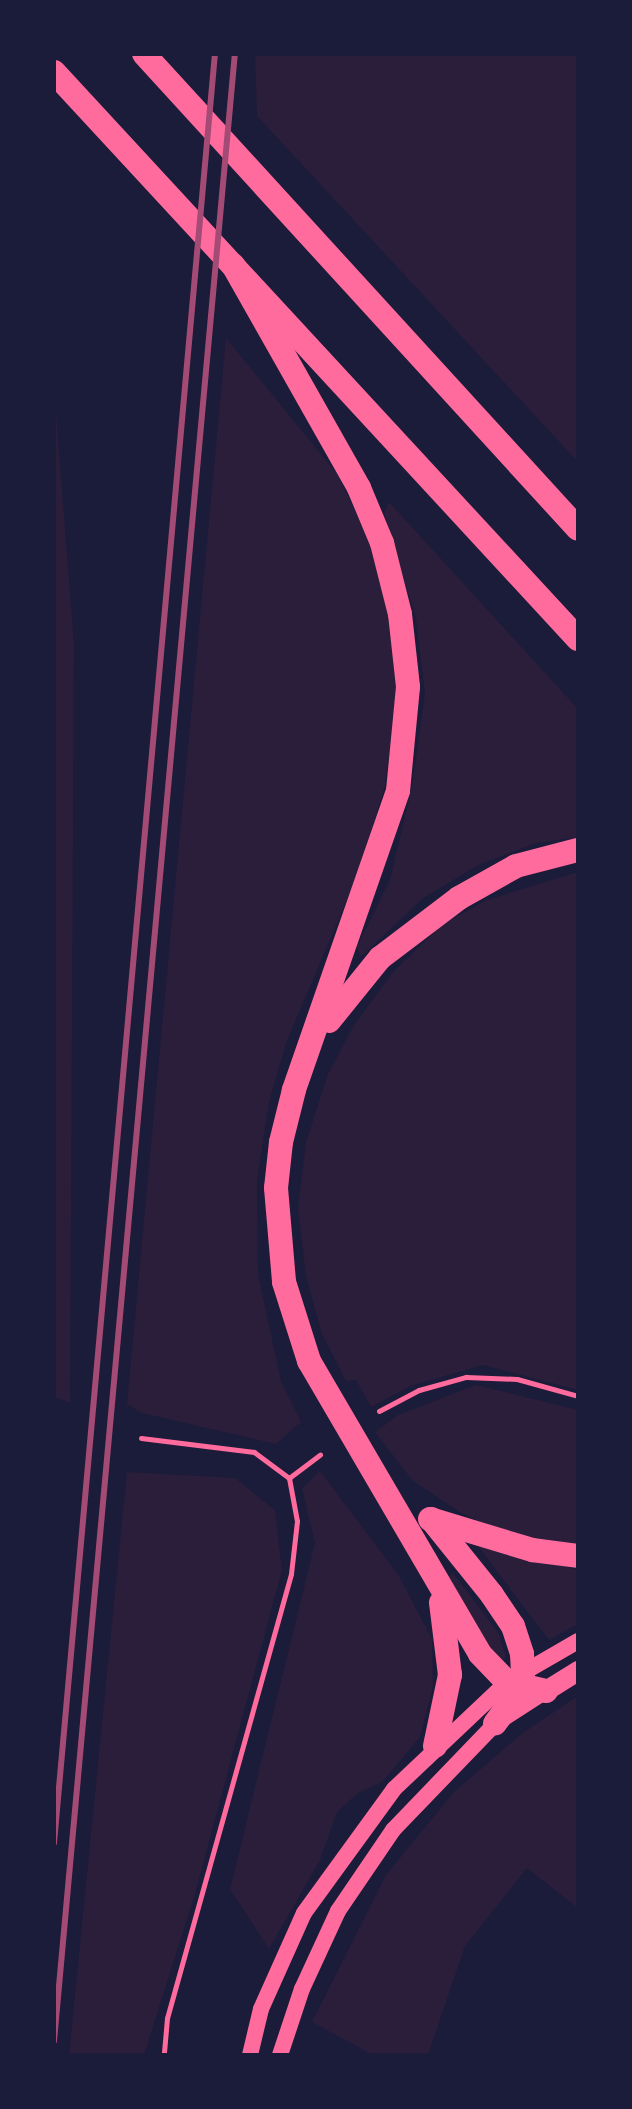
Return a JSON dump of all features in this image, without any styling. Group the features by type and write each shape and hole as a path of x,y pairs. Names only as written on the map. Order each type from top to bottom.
{"highway":[{"path":"144,54 578,529"},
{"path":"54,72 578,639"},
{"path":"233,265 331,434 382,543 400,614 408,687 398,791 281,1142 276,1188 284,1282 309,1361 387,1491 438,1589 480,1654 516,1681 546,1691"},
{"path":"311,1045 380,958 459,898 516,866 578,850"},
{"path":"387,1491 431,1519 532,1550 578,1556"},
{"path":"431,1519 513,1626 516,1681 495,1724"},
{"path":"435,1746 450,1675 438,1589"}],"main road":[{"path":"250,2055 261,2009 304,1913 394,1789 435,1746 516,1681 578,1641"},
{"path":"280,2055 302,1989 338,1911 393,1830 495,1724 578,1671"}],"path":[{"path":"379,1411 419,1390 466,1377 517,1379 578,1396"},
{"path":"141,1438 254,1452 289,1478 297,1521 291,1574 167,2018 164,2055"},
{"path":"289,1478 320,1455"}],"shaded area":[{"path":"255,54 578,54 578,462 257,116"},
{"path":"226,338 338,475 369,541 395,639 397,705 385,785 360,869 286,1043 269,1102 257,1181 258,1274 281,1381 301,1422 276,1444 142,1413 127,1404"},
{"path":"54,387 74,644 70,1403 54,1397"},
{"path":"389,502 578,709 578,837 536,843 480,864 422,899 361,957 357,947 390,880 412,787 425,693 416,619 384,513"},
{"path":"578,872 578,1390 483,1365 410,1386 371,1407 356,1380 346,1381 322,1334 306,1276 298,1209 306,1142 328,1074 354,1025 394,971 443,924 487,900"},
{"path":"476,1385 578,1410 578,1544 511,1535 461,1513 412,1480 375,1432 398,1415"},
{"path":"320,1471 399,1576 432,1639 433,1686 420,1737 382,1782 358,1793 337,1812 320,1860 269,1949 230,1889 315,1543 302,1488"},
{"path":"127,1472 235,1478 275,1510 282,1570 195,1894 144,2055 69,2055"},
{"path":"474,1541 578,1570 578,1624 549,1640"},
{"path":"453,1573 499,1634 506,1657 501,1663 471,1622 449,1576"},
{"path":"578,1696 578,1908 527,1868 465,1946 428,2055 373,2055 312,2022 386,1875 454,1792 520,1735"}],"railway":[{"path":"54,1843 215,54"},
{"path":"54,2041 235,54"}]}
